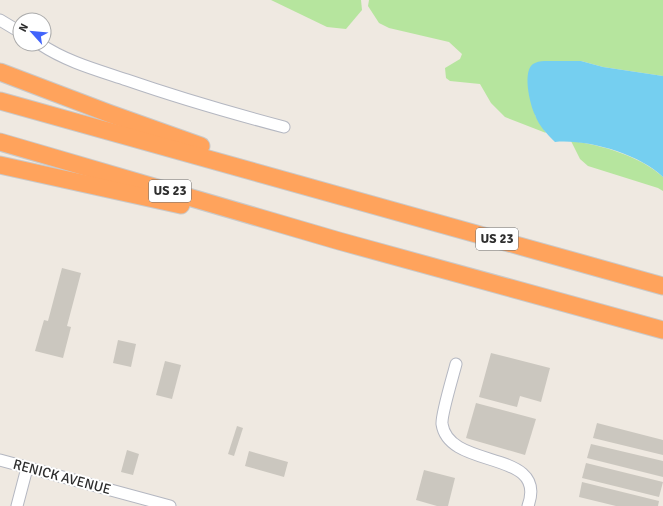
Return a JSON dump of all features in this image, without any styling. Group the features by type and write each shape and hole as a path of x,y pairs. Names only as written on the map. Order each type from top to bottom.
{"highway":[{"path":"0,72 115,116 331,192"},
{"name":"US 23","path":"0,101 331,192 663,286"},
{"name":"US 23","path":"0,142 339,241 663,330"},
{"path":"0,164 339,241"}],"street":[{"path":"0,20 12,27"},
{"path":"52,52 94,69 165,93 284,127"},
{"path":"456,364 442,422 445,435 459,448 470,454 517,469 525,476 530,484 528,506"},
{"name":"RENICK AVENUE","path":"0,460 147,503 170,506"},
{"path":"17,506 28,468"}],"green space":[{"path":"271,0 361,0 362,10 346,29 327,27"},
{"path":"369,0 663,0 663,76 603,67 581,61 547,61 535,115 546,133 505,117 491,103 480,84 450,81 446,78 445,68 460,59 462,54 449,42 389,28 379,23 368,6"},
{"path":"571,141 595,145 632,157 663,177 663,191 658,188 588,166 580,159"}],"water":[{"path":"541,61 581,61 603,67 663,76 663,177 641,161 612,150 582,143 555,142 539,123 533,110 529,95 528,72 531,66"}],"building":[{"path":"62,268 81,273 67,326 71,327 63,358 35,351 44,320 48,321"},
{"path":"118,340 136,344 131,367 113,363"},
{"path":"491,353 550,368 541,402 520,396 517,407 479,397"},
{"path":"165,361 181,365 172,399 156,395"},
{"path":"476,403 536,419 525,455 466,438"},
{"path":"597,423 663,440 663,455 593,438"},
{"path":"237,426 243,428 234,456 228,454"},
{"path":"591,444 663,461 663,477 587,458"},
{"path":"127,450 139,454 133,475 121,472"},
{"path":"249,451 288,462 284,477 245,466"},
{"path":"586,463 663,482 659,497 582,478"},
{"path":"424,470 455,478 448,506 437,506 416,500"},
{"path":"582,482 659,501 658,506 616,506 579,497"}]}
